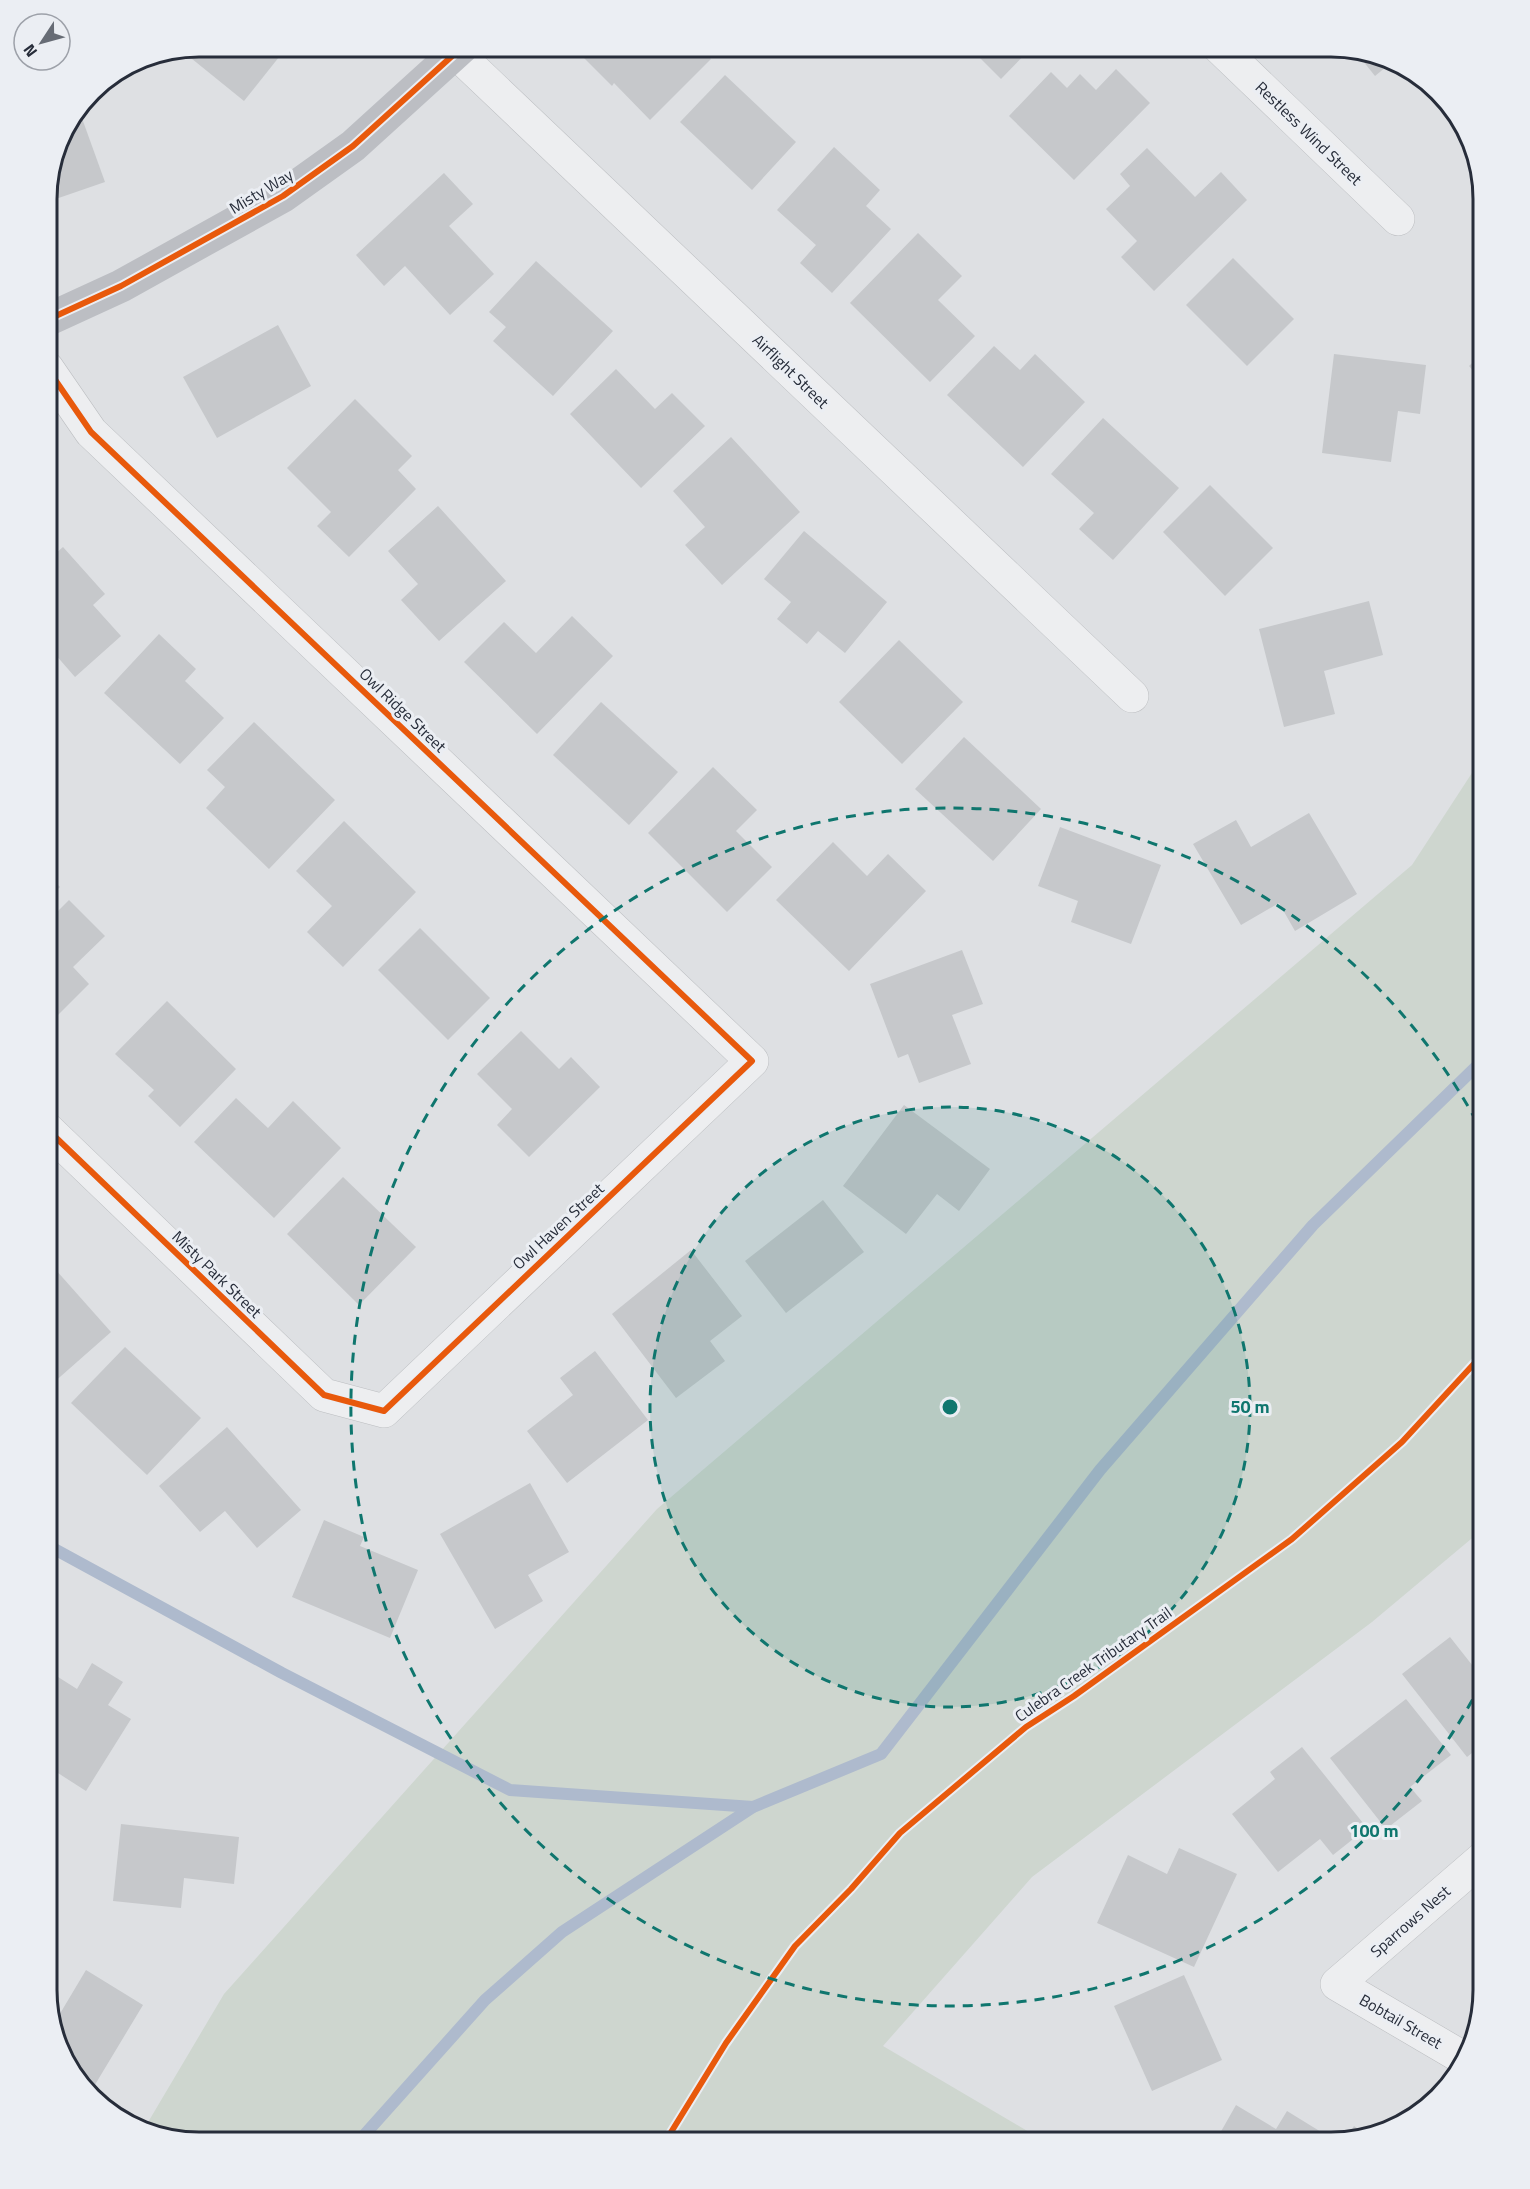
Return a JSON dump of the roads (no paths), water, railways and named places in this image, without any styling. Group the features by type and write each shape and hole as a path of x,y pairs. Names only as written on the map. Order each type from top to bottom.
{"street":[{"name":"Misty Way","path":"57,315 121,286 283,196 353,146 448,57"},
{"name":"Airflight Street","path":"464,57 1132,696"},
{"name":"Restless Wind Street","path":"1229,57 1398,219"},
{"name":"Owl Ridge Street","path":"57,383 91,432 752,1061"},
{"name":"Owl Haven Street","path":"384,1411 752,1061"},
{"name":"Misty Park Street","path":"57,1139 324,1395 384,1411"},
{"name":"Sparrows Nest","path":"1337,1984 1473,1867"},
{"name":"Bobtail Street","path":"1337,1984 1457,2054"}],"waterway":[{"path":"367,2132 485,2000 562,1932 753,1807 881,1754 1100,1470 1313,1225 1473,1070"},
{"path":"57,1550 282,1673 510,1790 753,1807"}]}
